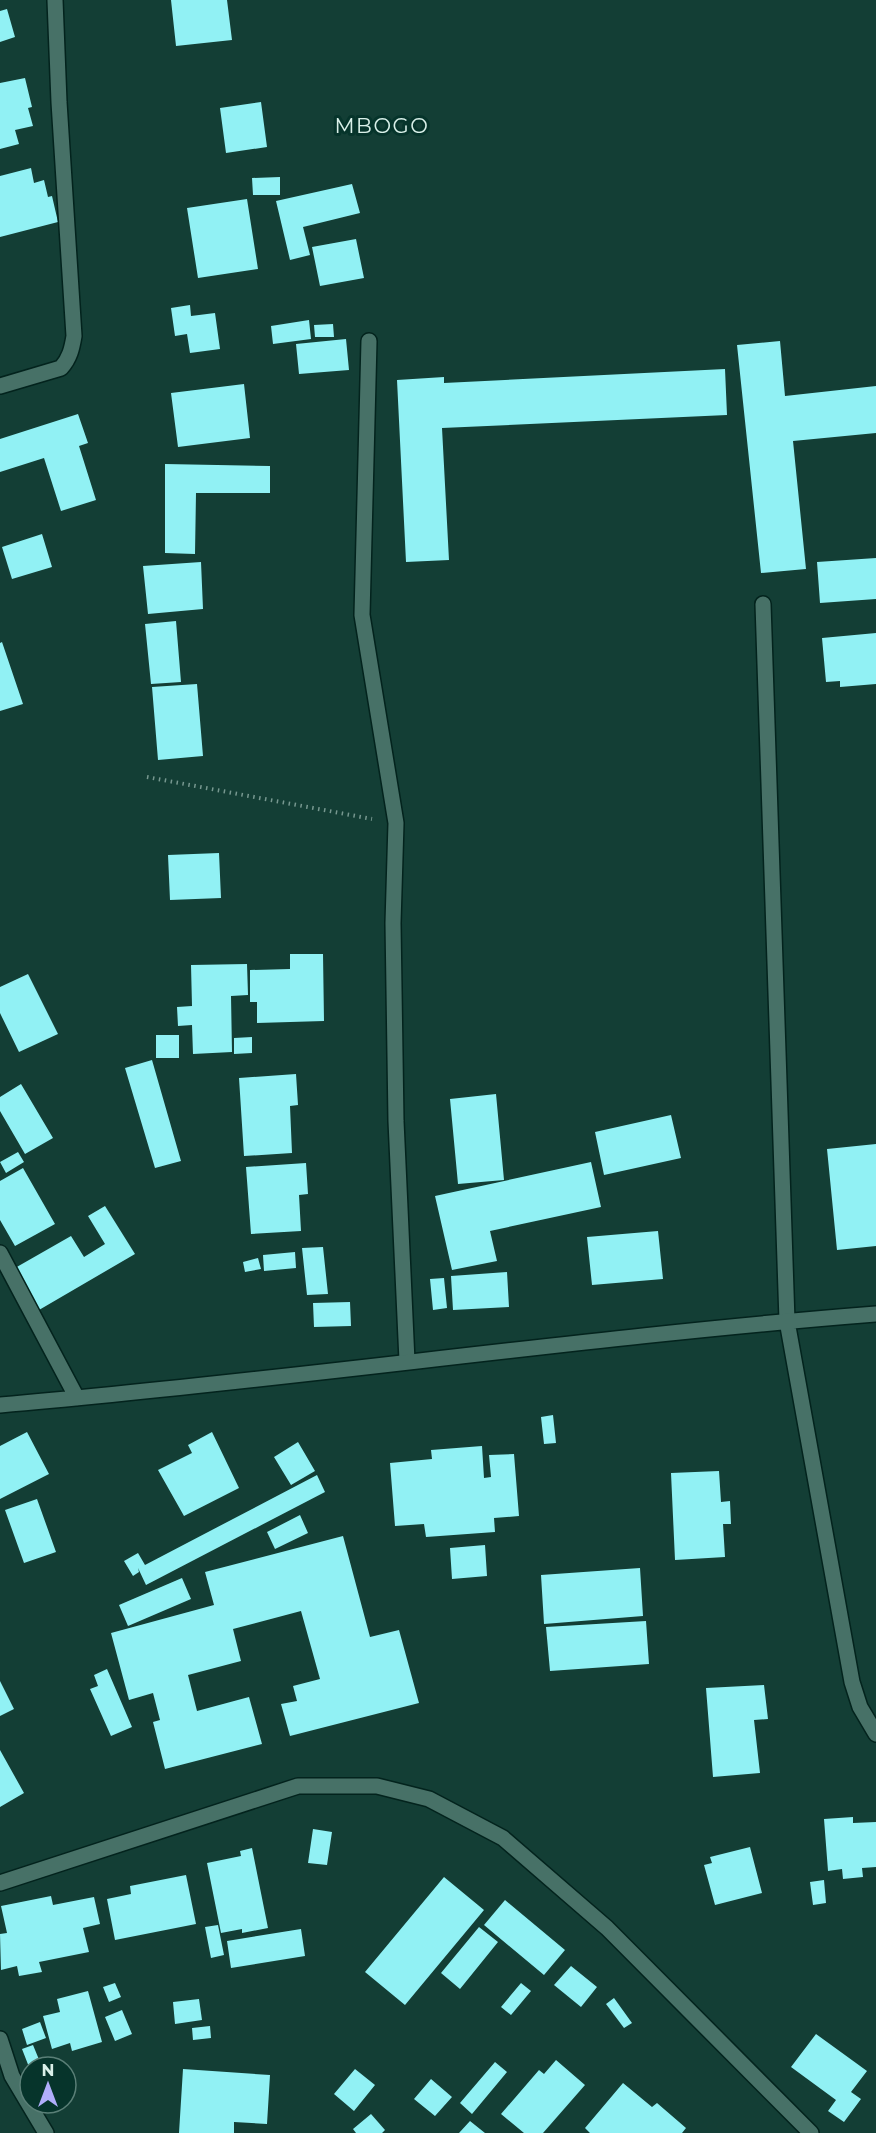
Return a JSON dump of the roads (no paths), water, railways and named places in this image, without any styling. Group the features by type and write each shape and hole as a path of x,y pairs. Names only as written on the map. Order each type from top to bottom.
{"street":[{"path":"0,386 61,368 72,350 74,336 55,0"},
{"path":"369,341 362,615 396,824 393,923 396,1121 407,1361"},
{"path":"763,604 788,1321 852,1682 860,1707 876,1734"},
{"path":"0,1253 77,1398"},
{"path":"0,1405 245,1382 407,1361 788,1321 876,1314"},
{"path":"0,1883 298,1786 377,1786 429,1799 502,1838 607,1928 811,2133"},
{"path":"0,2039 12,2076 46,2133"}],"district":[{"name":"MBOGO","path":"382,125"}]}
